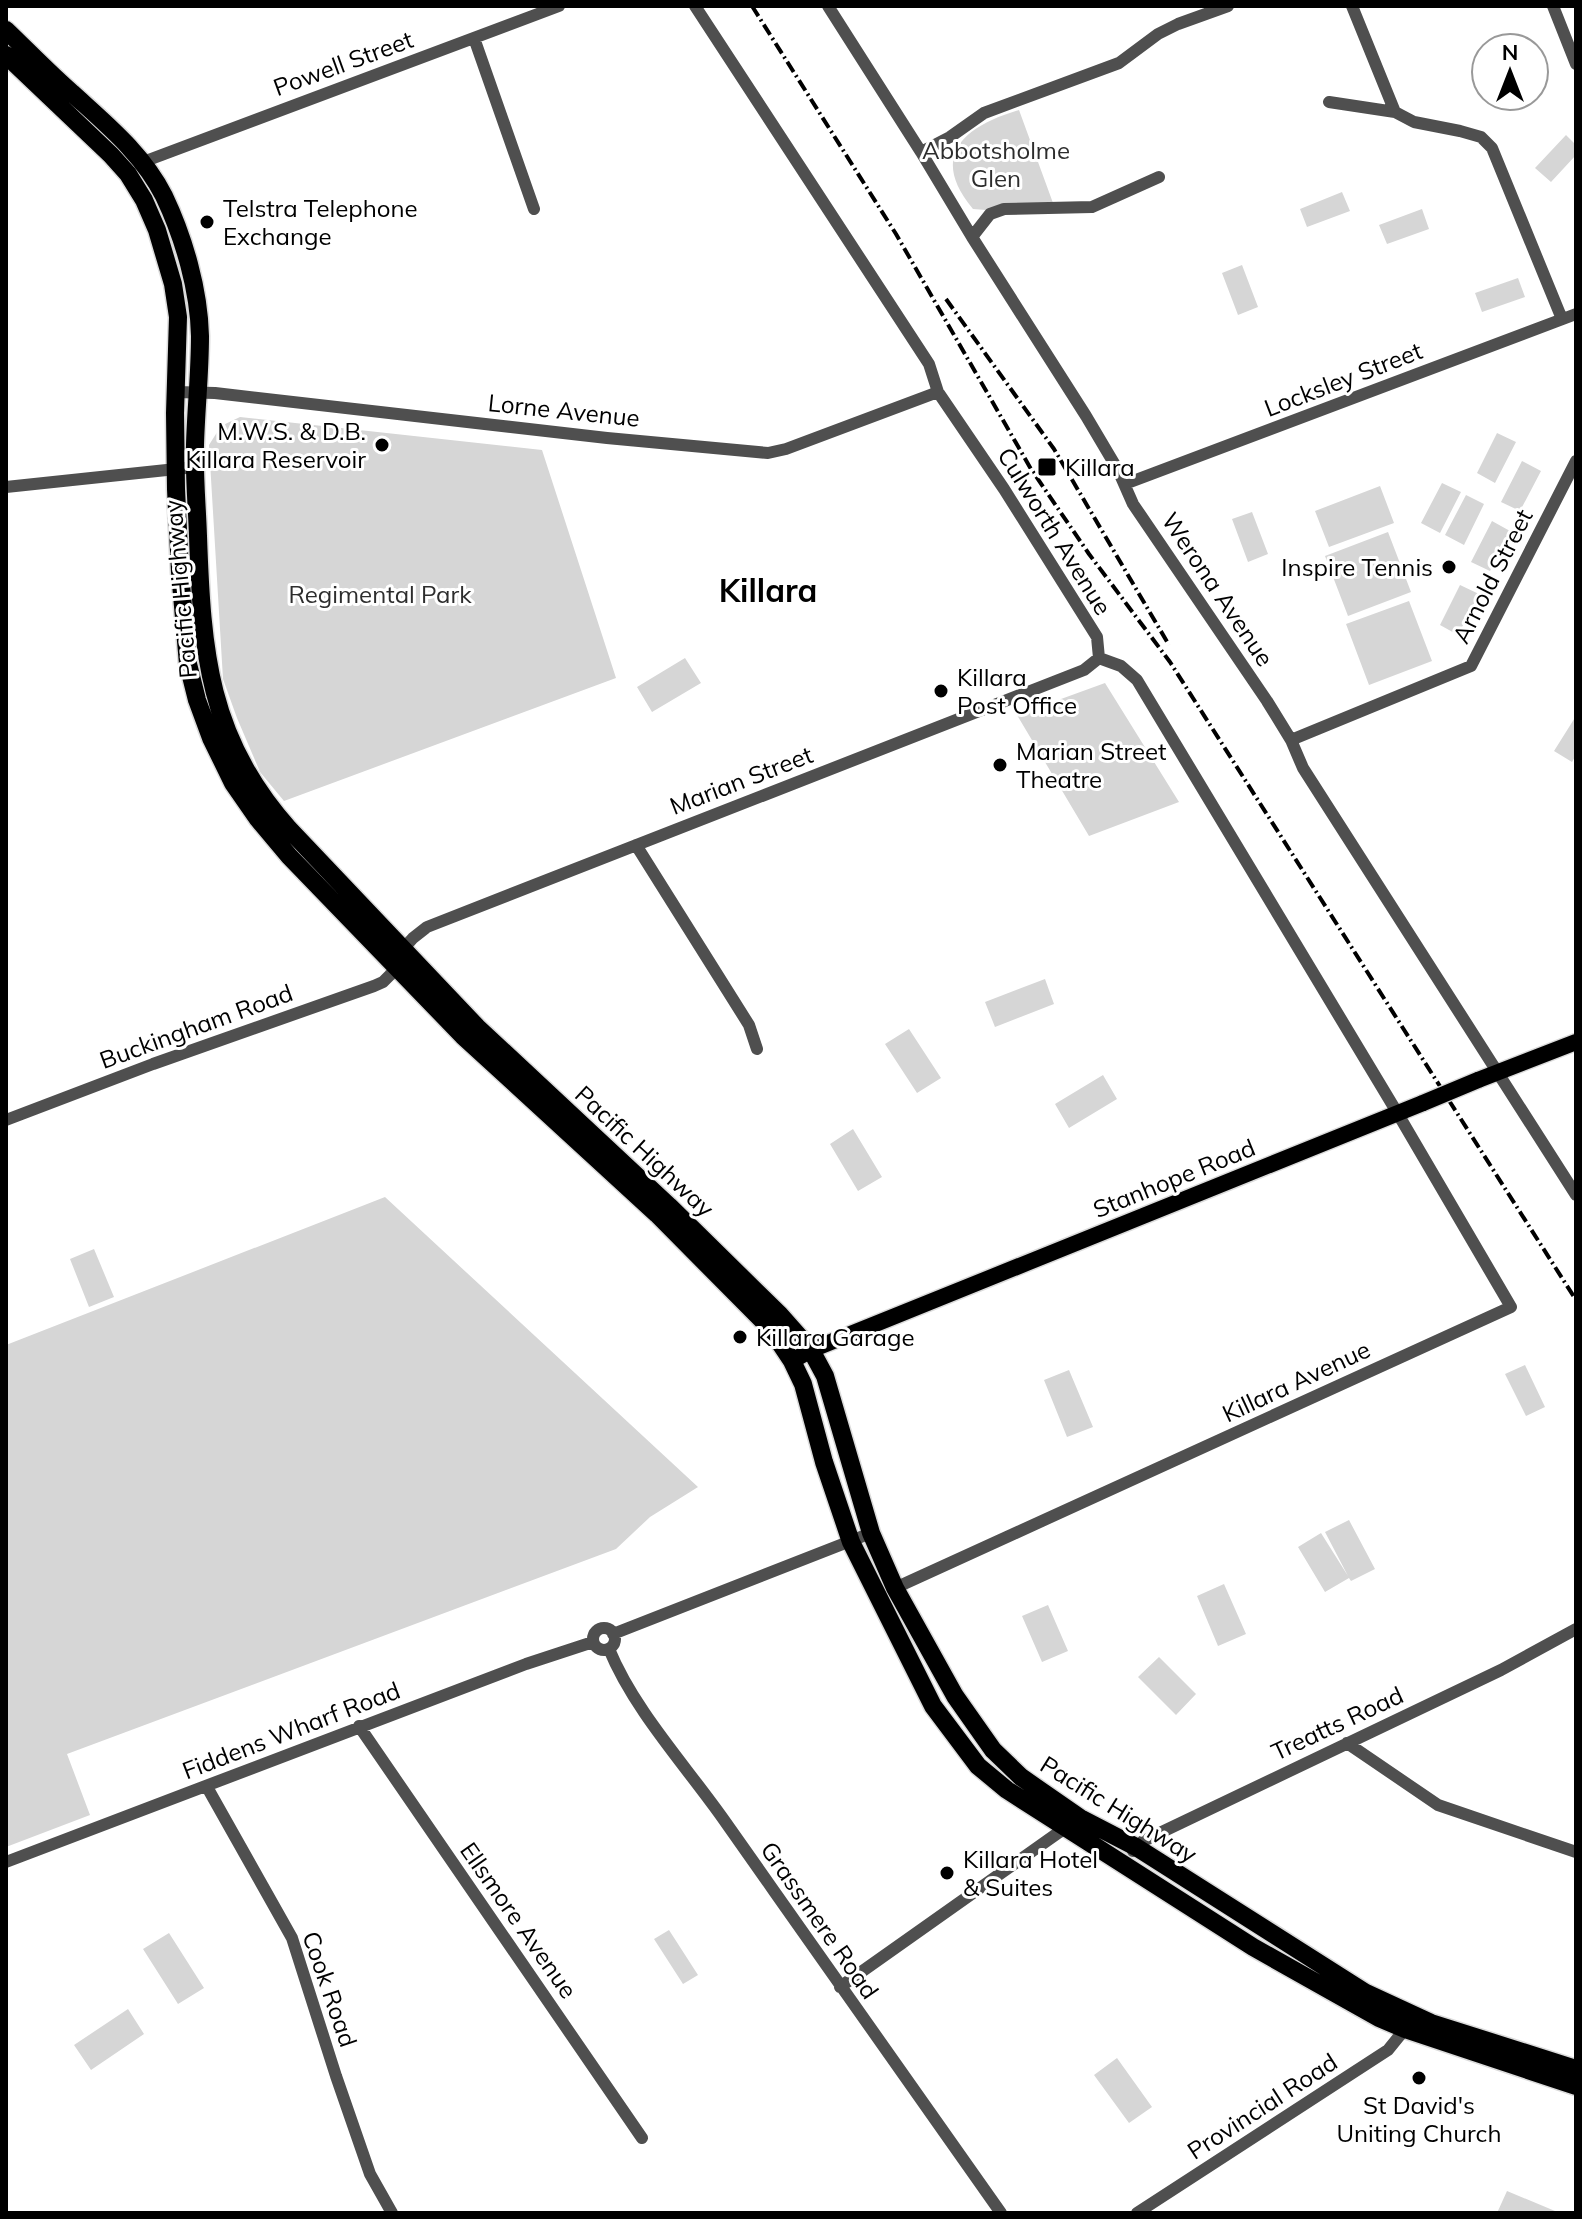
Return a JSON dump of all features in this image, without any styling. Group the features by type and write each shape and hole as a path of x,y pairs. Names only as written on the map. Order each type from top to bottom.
{"highway":[{"name":"Pacific Highway","path":"6,30 143,162 163,194 176,224 193,283 200,337 195,467 204,637 210,679 228,732 248,773 273,811 477,1027 669,1206 780,1315 811,1350 825,1376 871,1533 895,1588 955,1696 993,1750 1021,1777 1080,1818 1136,1847 1386,2004 1431,2023 1576,2069"},
{"name":"Pacific Highway","path":"6,55 128,174 157,230 176,300 177,536 188,664 211,738 233,783 289,856 463,1036 657,1214 770,1328 803,1384 824,1462 851,1542 933,1706 954,1737 978,1766 1007,1790 1253,1947 1379,2018 1576,2086"}],"main road":[{"name":"Stanhope Road","path":"792,1361 811,1350 1576,1042"}],"street":[{"name":"Powell Street","path":"143,162 559,6"},
{"name":"Culworth Avenue","path":"695,6 929,364 938,392 1004,489 1097,637 1099,658"},
{"name":"Werona Avenue","path":"828,6 1086,416 1133,504 1267,701 1291,740 1303,768 1576,1195"},
{"path":"921,152 950,137 984,113 1119,63 1158,34 1228,6"},
{"path":"1352,6 1395,112"},
{"path":"1553,6 1576,64"},
{"path":"474,38 534,209"},
{"path":"1329,102 1395,112 1414,122 1481,137 1492,148 1562,319"},
{"path":"972,237 990,214 1004,209 1092,207 1159,177"},
{"name":"Locksley Street","path":"1125,484 1576,314"},
{"name":"Lorne Avenue","path":"176,392 768,453 938,392"},
{"name":"Arnold Street","path":"1291,740 1471,666 1576,461"},
{"path":"6,487 195,467"},
{"path":"1099,658 1121,666 1137,680 1398,1114"},
{"name":"Marian Street","path":"404,948 427,927 1084,670 1099,658"},
{"path":"636,845 749,1025 757,1049"},
{"name":"Buckingham Road","path":"6,1120 374,986 383,982 398,967"},
{"name":"Killara Avenue","path":"895,1588 1511,1307 1398,1114"},
{"path":"613,1634 871,1533"},
{"path":"599,1629 607,1629 613,1634 614,1642 609,1649 599,1649 593,1642 594,1634 599,1629"},
{"name":"Treatts Road","path":"1124,1864 1136,1847 1148,1838 1501,1670 1576,1629"},
{"name":"Fiddens Wharf Road","path":"6,1862 359,1726 593,1642"},
{"name":"Grassmere Road","path":"609,1649 657,1730 1001,2213"},
{"name":"Ellsmore Avenue","path":"359,1726 642,2138"},
{"path":"1347,1743 1438,1805 1576,1852"},
{"name":"Cook Road","path":"207,1787 292,1938 370,2174 392,2213"},
{"path":"840,1987 1065,1828"},
{"name":"Provincial Road","path":"1137,2213 1388,2050 1405,2029"}],"green space":[{"name":"Abbotsholme Glen","path":"1019,110 1053,203 1004,203 986,210 973,209 960,190 954,173 954,158 959,145 983,125"},
{"path":"1566,135 1576,145 1576,155 1551,182 1535,168"},
{"path":"1342,192 1350,211 1307,227 1300,209"},
{"path":"1422,209 1429,229 1387,244 1379,225"},
{"path":"1242,265 1258,307 1238,315 1222,273"},
{"path":"1518,278 1525,297 1482,312 1475,293"},
{"name":"Regimental Park","path":"240,417 542,450 616,678 284,801 260,772 223,679 209,445 221,426"},
{"path":"1497,433 1516,442 1495,483 1477,473"},
{"path":"1522,461 1541,471 1520,511 1501,502"},
{"path":"1442,483 1461,492 1440,533 1421,523"},
{"path":"1380,486 1394,523 1329,547 1315,511"},
{"path":"1466,495 1484,504 1464,545 1445,535"},
{"path":"1252,512 1268,554 1248,562 1232,519"},
{"path":"1492,521 1510,531 1490,571 1471,562"},
{"path":"1388,532 1411,592 1348,616 1325,556"},
{"path":"1460,585 1479,594 1458,635 1440,625"},
{"path":"1409,601 1432,661 1369,685 1346,624"},
{"path":"685,658 701,683 652,712 637,687"},
{"path":"1105,683 1179,802 1089,836 1017,715"},
{"path":"1576,716 1576,755 1572,762 1554,751"},
{"path":"1045,979 1054,1004 995,1027 985,1002"},
{"path":"909,1029 941,1078 917,1093 885,1044"},
{"path":"1103,1075 1117,1099 1069,1128 1055,1104"},
{"path":"853,1129 882,1177 858,1191 830,1144"},
{"path":"385,1197 698,1487 650,1517 616,1549 67,1754 90,1815 6,1847 6,1345"},
{"path":"94,1249 114,1297 89,1307 70,1259"},
{"path":"1525,1365 1545,1407 1526,1416 1505,1374"},
{"path":"1069,1370 1093,1427 1067,1437 1044,1380"},
{"path":"1349,1520 1375,1569 1351,1581 1349,1578 1325,1592 1298,1547 1321,1533 1348,1576 1325,1532"},
{"path":"1224,1584 1246,1634 1218,1646 1197,1596"},
{"path":"1048,1605 1068,1651 1042,1662 1022,1616"},
{"path":"1159,1657 1196,1694 1176,1715 1138,1677"},
{"path":"669,1930 698,1975 683,1984 654,1939"},
{"path":"169,1933 204,1988 178,2004 143,1949"},
{"path":"128,2009 144,2034 91,2070 74,2045"},
{"path":"1117,2058 1152,2107 1129,2123 1094,2075"},
{"path":"1507,2191 1555,2211 1497,2213"}],"railway":[{"path":"752,6 896,234 1031,469 1089,554 1170,662 1576,1300"},
{"path":"946,299 1054,449 1169,645"}],"place":[{"name":"Telstra Telephone Exchange","path":"207,222"},
{"name":"M.W.S. & D.B. Killara Reservoir","path":"382,445"},
{"name":"Killara","path":"1047,467"},
{"name":"Inspire Tennis","path":"1449,567"},
{"name":"Killara Post Office","path":"941,691"},
{"name":"Marian Street Theatre","path":"1000,765"},
{"name":"Killara Garage","path":"740,1337"},
{"name":"Killara Hotel & Suites","path":"947,1873"},
{"name":"St David's Uniting Church","path":"1419,2078"}],"district":[{"name":"Killara","path":"768,590"}]}
